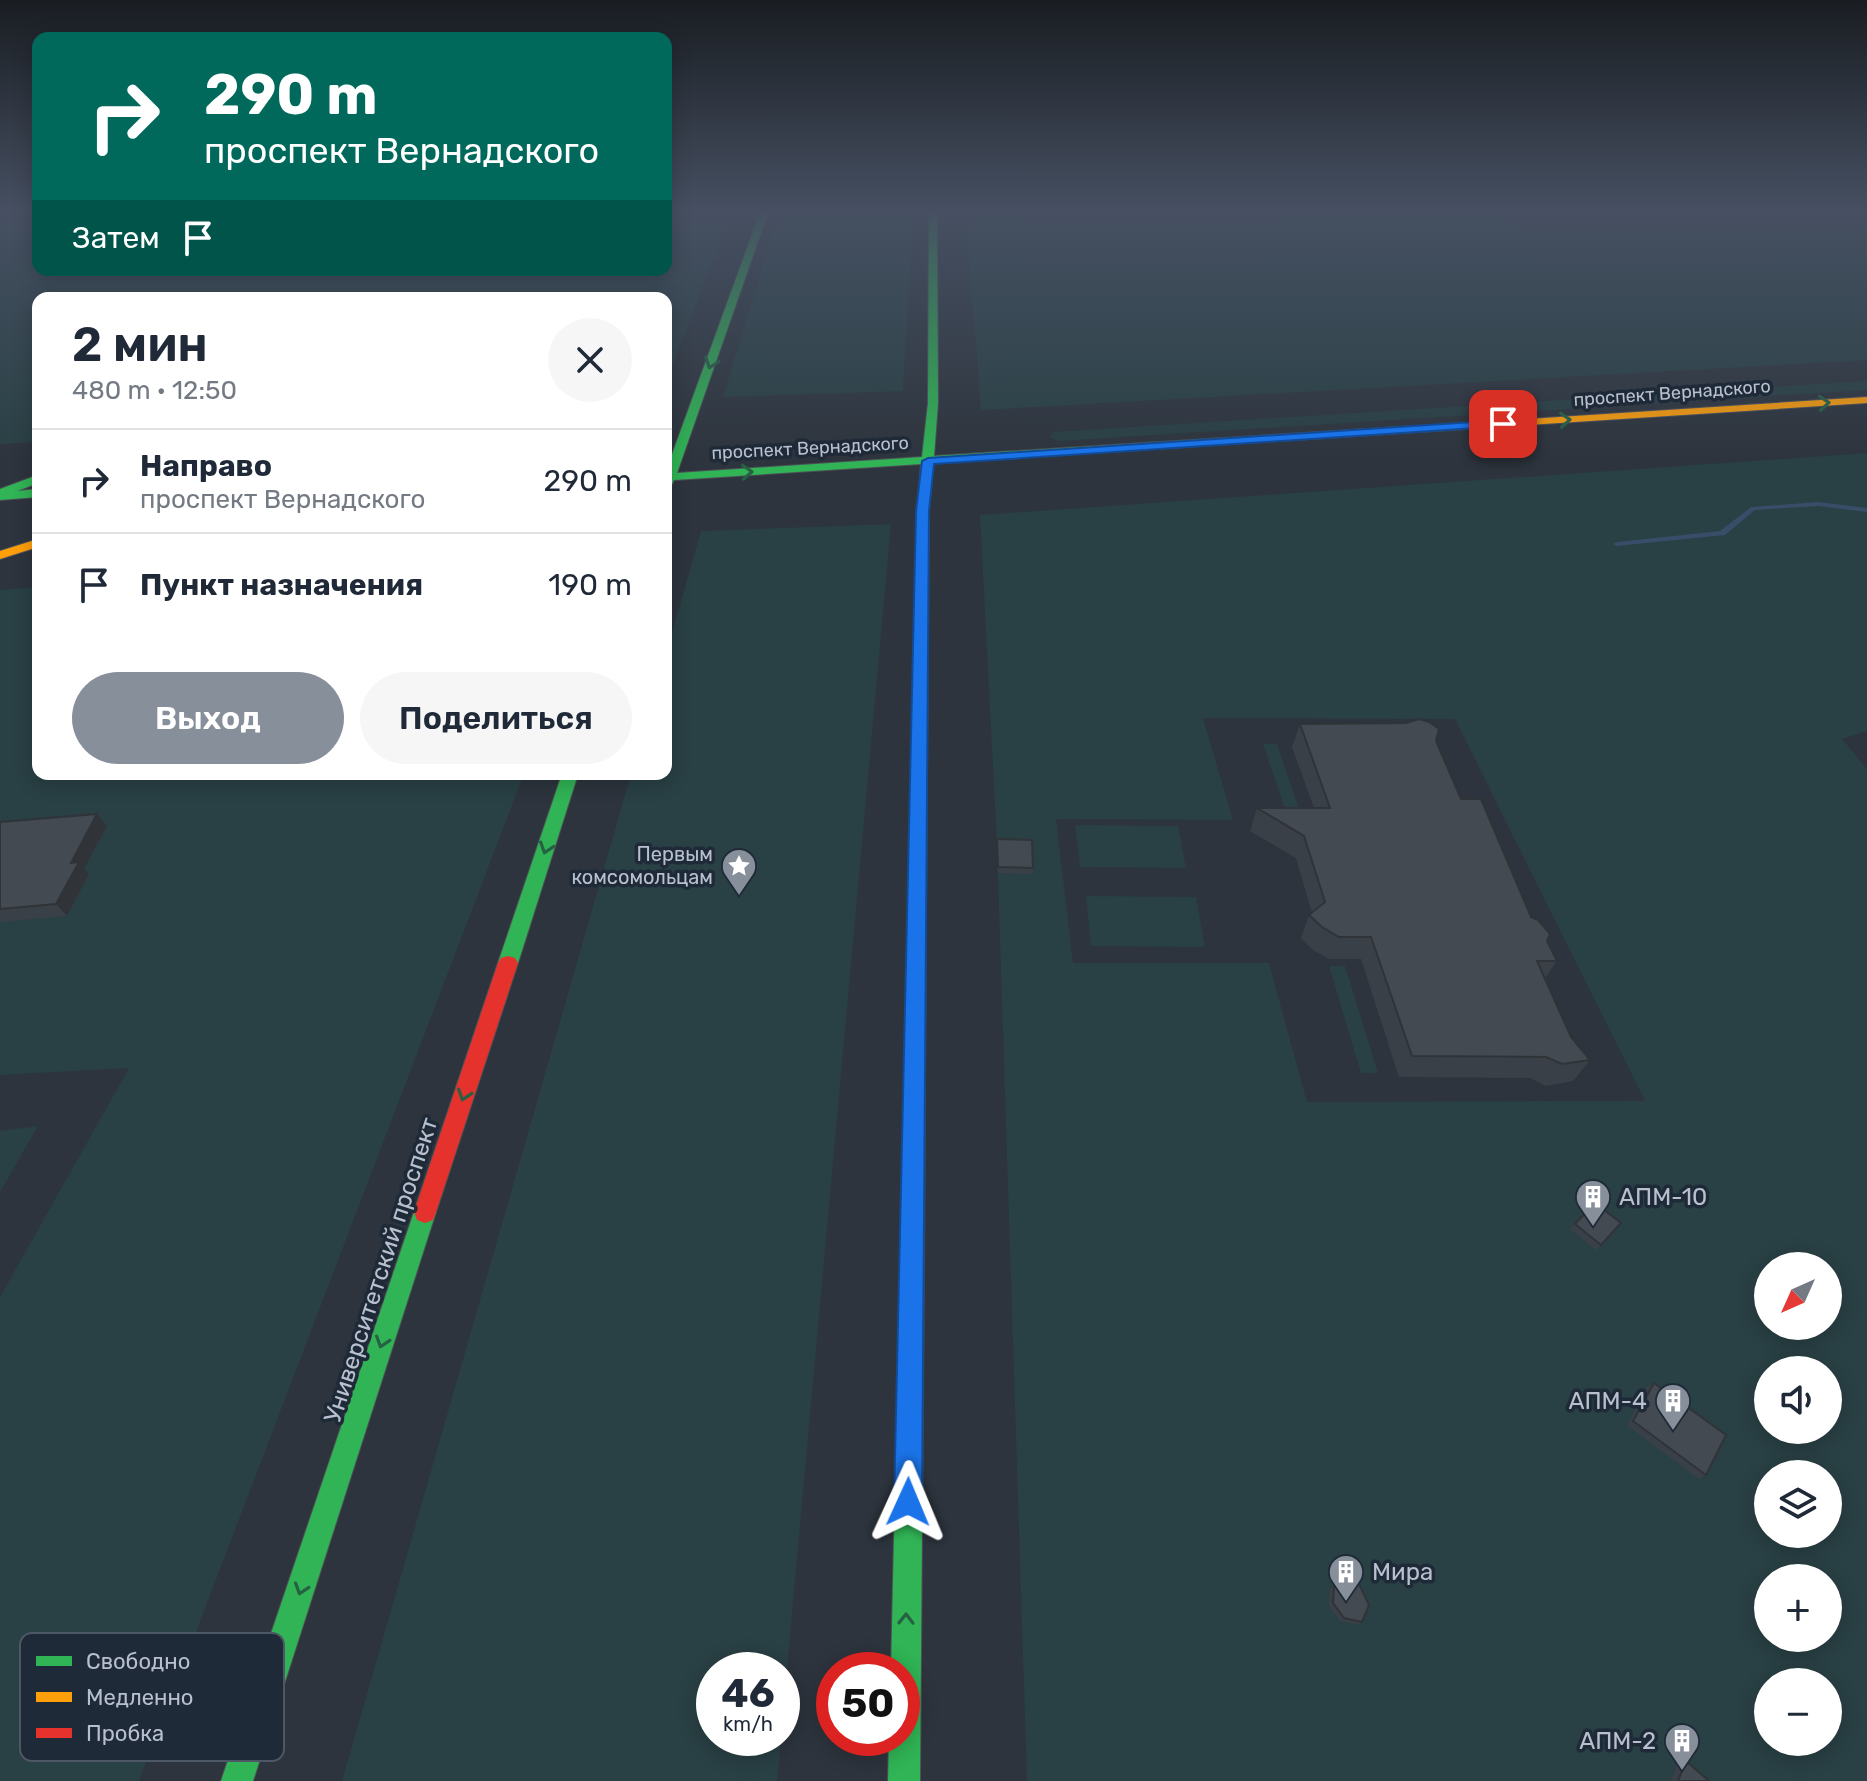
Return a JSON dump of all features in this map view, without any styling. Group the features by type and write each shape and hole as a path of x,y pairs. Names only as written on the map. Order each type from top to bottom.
{"main road":[{"path":"672,469 736,293"},
{"path":"904,1781 923,511 928,461 938,432 935,293"},
{"name":"проспект Вернадского","path":"672,479 1867,400"},
{"path":"672,426 690,424"},
{"name":"проспект Вернадского","path":"904,434 938,432"},
{"path":"0,495 32,482"},
{"path":"0,495 32,493"},
{"path":"18,530 32,534"},
{"path":"0,555 32,545"},
{"path":"0,564 32,561"},
{"name":"Университетский проспект","path":"284,1639 568,780"},
{"name":"Университетский проспект","path":"237,1781 244,1761"}],"green space":[{"path":"0,293 32,293 32,442 0,444"},
{"path":"672,293 700,293 672,367"},
{"path":"755,293 908,293 903,391 723,397"},
{"path":"972,293 1867,293 1867,360 981,410"},
{"path":"1867,381 1867,390 1059,441 1049,437 1054,432"},
{"path":"1867,453 1867,731 1842,739 1867,769 1867,1781 1027,1781 997,845 980,515","holes":["1203,718 1455,719 1645,1101 1307,1102 1269,963 1073,963 1056,819 1233,820"]},
{"path":"891,524 789,1652 696,1652 696,1756 779,1756 777,1781 342,1781 629,780 672,780 672,632 701,531"},
{"path":"32,587 32,780 522,780 196,1633 20,1633 20,1761 147,1761 139,1781 0,1781 0,1297 129,1068 0,1075 0,590"},
{"path":"1263,744 1277,744 1303,821 1289,821"},
{"path":"1075,825 1178,826 1186,868 1080,867"},
{"path":"1086,896 1196,897 1205,947 1091,946"},
{"path":"1329,966 1345,966 1378,1073 1361,1073"},
{"path":"38,1126 0,1192 0,1131"}],"building":[{"path":"1419,719 1439,729 1436,741 1461,799 1481,799 1531,917 1538,920 1550,934 1547,941 1557,961 1537,961 1571,1037 1590,1060 1562,1064 1546,1057 1412,1056 1371,937 1339,937 1309,915 1325,902 1304,836 1257,808 1330,808 1300,724 1406,723"},
{"path":"97,814 71,863 79,862 56,904 0,909 0,822"},
{"path":"997,839 1032,840 1033,868 998,867"},
{"name":"АПМ-10","path":"1595,1203 1621,1223 1601,1245 1575,1224"},
{"name":"АПМ-4","path":"1654,1383 1726,1435 1706,1475 1633,1421"},
{"name":"Мира","path":"1346,1579 1359,1584 1369,1605 1362,1622 1344,1618 1333,1603 1334,1586"},
{"path":"1686,1761 1709,1781 1678,1781"}],"waterway":[{"path":"1617,544 1722,533 1753,508 1818,504 1867,510"}],"traffic: fast":[{"path":"672,471 736,293"},
{"path":"917,907 923,511 933,403 933,293"},
{"path":"672,477 1497,424"},
{"path":"0,493 32,481"},
{"path":"0,496 32,493"},
{"path":"508,963 568,780"},
{"path":"284,1639 425,1212"},
{"path":"904,1781 912,1272"},
{"path":"237,1781 244,1761"}],"traffic: slow":[{"path":"1497,424 1867,400"},
{"path":"0,555 32,545"},
{"path":"912,1272 917,907"}],"traffic: jam":[{"path":"425,1212 508,963"}],"place":[{"name":"Первым комсомольцам","path":"739,897"},
{"name":"АПМ-10","path":"1593,1228"},
{"name":"АПМ-4","path":"1673,1432"},
{"name":"Мира","path":"1346,1603"},
{"name":"АПМ-2","path":"1682,1772"}],"route":[{"path":"908,1502 923,511 928,461 1503,424"}]}
